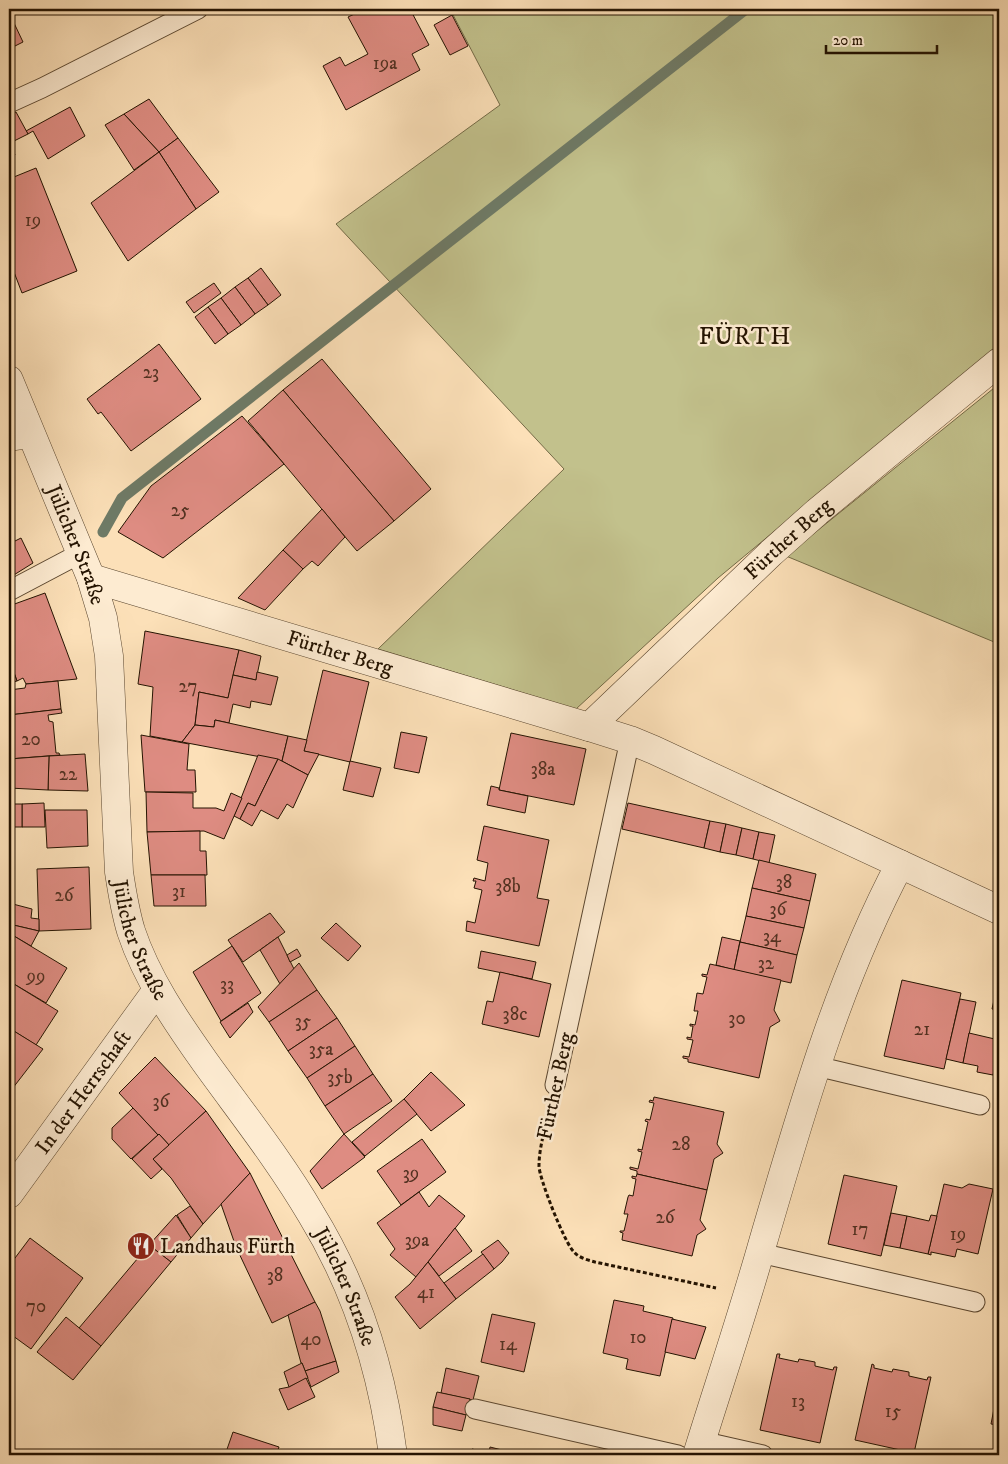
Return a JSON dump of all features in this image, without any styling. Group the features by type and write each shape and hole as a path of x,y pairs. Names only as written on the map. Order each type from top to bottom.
{"street":[{"name":"Fürther Berg","path":"588,727 771,553 817,512 999,362"},
{"name":"Jülicher Straße","path":"9,380 20,435 81,553 103,618 109,656 119,872 123,902 132,932 157,990 181,1028 290,1181 312,1214 331,1250 362,1322 377,1366 393,1455"},
{"name":"Fürther Berg","path":"91,578 630,740 999,910"},
{"path":"699,1448 816,1066 851,967 867,929 900,864"},
{"name":"In der Herrschaft","path":"9,1194 157,990"}],"lane":[{"path":"9,103 198,9"},
{"path":"9,591 81,553"},
{"name":"Fürther Berg","path":"555,1084 630,740"},
{"path":"816,1066 980,1105"},
{"path":"760,1253 975,1302"},
{"path":"475,1409 678,1455"},
{"path":"699,1448 763,1455"}],"path":[{"name":"Fürther Berg","path":"555,1084 539,1170 565,1237 573,1252 595,1262 747,1295"}],"shaded area":[{"path":"450,9 999,9 999,345 718,578 576,709 378,649 564,469 336,224 500,105"},
{"path":"999,384 999,644 786,556"}],"building":[{"path":"365,9 410,9 429,45 412,54 420,70 346,110 323,66 340,57 345,66 368,54 348,17"},
{"path":"452,15 468,46 450,55 434,25"},
{"path":"14,23 23,42 9,49 9,26"},
{"path":"149,99 178,138 159,152 124,114"},
{"path":"70,107 85,136 48,159 33,131 28,134 26,131"},
{"path":"16,112 28,134 10,143 15,155 9,157 9,116"},
{"path":"124,114 159,152 134,170 105,125"},
{"path":"178,138 219,192 196,209 159,152"},
{"path":"159,152 196,209 128,261 91,203"},
{"path":"36,168 77,271 22,293 9,259 9,179"},
{"path":"261,268 281,295 268,305 248,278"},
{"path":"248,278 268,305 255,314 235,287"},
{"path":"214,283 221,293 194,313 186,302"},
{"path":"235,287 255,314 241,325 221,298"},
{"path":"221,298 241,325 228,334 208,307"},
{"path":"208,307 228,334 215,344 195,317"},
{"path":"159,344 201,399 131,451 101,412 98,414 87,399"},
{"path":"322,359 431,489 394,521 283,390"},
{"path":"283,390 394,521 357,551 248,421"},
{"path":"242,416 284,464 163,558 118,532 151,486"},
{"path":"322,509 345,537 318,566 312,561 303,569 283,550"},
{"path":"21,538 33,563 9,578 9,544"},
{"path":"283,550 303,569 265,610 238,598"},
{"path":"45,593 77,679 26,684 23,678 17,681 9,659 9,606"},
{"path":"145,631 239,650 228,698 199,692 195,725 182,742 150,736 153,687 138,684"},
{"path":"239,650 261,656 256,680 233,675"},
{"path":"9,659 17,681 9,683"},
{"path":"323,670 369,682 350,762 304,751"},
{"path":"257,672 278,677 271,705 251,701 250,708 233,704 229,723 215,720 214,727 195,725 199,692 228,698 233,675 256,680"},
{"path":"58,681 61,709 9,715 9,690 25,688 26,684"},
{"path":"61,709 62,713 48,715 49,721 53,722 56,753 60,755 9,759 9,715"},
{"path":"215,720 288,736 282,761 182,742 195,725 214,727"},
{"path":"401,732 427,737 419,773 394,768"},
{"path":"511,733 586,749 574,805 499,790"},
{"path":"141,735 189,744 187,770 195,770 196,792 145,792"},
{"path":"288,736 307,740 304,751 319,754 308,775 282,761"},
{"path":"85,754 88,791 48,790 49,756"},
{"path":"258,755 278,759 255,806 248,803 240,819 234,816"},
{"path":"49,756 48,790 9,788 9,759"},
{"path":"278,759 308,775 293,808 287,804 278,819 261,810 252,826 240,819 248,803 255,806"},
{"path":"350,761 381,768 373,797 343,790"},
{"path":"491,786 499,788 499,790 528,796 525,813 487,805"},
{"path":"146,792 193,793 193,808 216,808 224,811 231,793 242,798 224,839 204,831 147,832"},
{"path":"44,803 45,827 22,827 22,804"},
{"path":"628,803 710,821 704,848 622,829"},
{"path":"9,804 22,804 22,827 9,827"},
{"path":"45,810 87,810 88,846 47,848"},
{"path":"710,821 726,824 720,852 704,848"},
{"path":"726,824 742,828 736,855 720,852"},
{"path":"484,826 549,840 537,898 549,900 539,946 466,931 467,921 475,923 482,890 474,888 476,881 473,881 474,878 485,881 488,863 477,860"},
{"path":"742,828 759,832 753,859 736,855"},
{"path":"200,831 200,851 206,851 207,875 151,875 147,832"},
{"path":"759,832 775,835 769,863 753,859"},
{"path":"759,860 816,874 810,901 752,888"},
{"path":"89,867 91,929 39,931 37,869"},
{"path":"151,875 205,875 206,906 154,906"},
{"path":"752,888 810,901 804,928 746,916"},
{"path":"9,903 32,909 31,918 39,919 39,931 9,924"},
{"path":"270,913 285,932 243,962 228,940"},
{"path":"746,916 804,928 797,955 740,942"},
{"path":"336,923 361,946 348,961 321,938"},
{"path":"9,924 39,931 31,946 9,933"},
{"path":"9,933 67,968 46,1003 9,981"},
{"path":"278,937 294,969 280,984 260,950"},
{"path":"722,937 740,941 734,970 716,965"},
{"path":"740,942 797,955 791,983 734,970"},
{"path":"232,946 261,993 221,1021 193,972"},
{"path":"297,949 301,956 290,962 287,955"},
{"path":"481,951 536,962 532,979 478,968"},
{"path":"299,963 317,990 269,1022 258,1007"},
{"path":"710,964 781,980 774,1010 780,1021 770,1027 759,1078 688,1062 688,1059 683,1058 683,1056 689,1057 693,1040 687,1039 687,1037 691,1038 693,1026 690,1026 690,1024 695,1025 698,1011 694,1011 697,993 703,994 707,977 702,976 702,974 707,975"},
{"path":"500,972 551,984 539,1037 482,1024 487,1001 493,1002"},
{"path":"999,977 999,1010 992,1009"},
{"path":"902,980 961,993 944,1069 884,1056"},
{"path":"9,981 58,1011 36,1045 9,1028"},
{"path":"317,990 337,1018 288,1051 269,1022"},
{"path":"960,999 976,1002 963,1063 946,1059"},
{"path":"248,1003 253,1012 230,1038 220,1022"},
{"path":"337,1018 355,1046 307,1078 288,1051"},
{"path":"9,1028 43,1049 9,1093"},
{"path":"969,1033 999,1040 993,1075 977,1072 978,1066 963,1063"},
{"path":"355,1046 373,1074 325,1106 307,1078"},
{"path":"155,1057 206,1111 169,1145 119,1093"},
{"path":"431,1072 465,1105 431,1131 404,1099"},
{"path":"373,1074 392,1101 344,1134 325,1106"},
{"path":"654,1097 724,1112 717,1144 723,1153 714,1159 707,1190 637,1174 637,1171 630,1169 630,1167 638,1169 642,1152 638,1151 638,1149 642,1150 648,1122 645,1121 646,1119 650,1120 654,1103 649,1102 650,1100 653,1101"},
{"path":"404,1099 417,1114 365,1156 352,1142"},
{"path":"133,1108 158,1135 131,1159 112,1139 112,1128"},
{"path":"206,1111 250,1173 203,1224 171,1178 153,1159"},
{"path":"159,1134 169,1145 153,1159 162,1169 151,1179 132,1159"},
{"path":"344,1134 365,1157 322,1189 310,1171"},
{"path":"422,1139 446,1172 401,1205 377,1171"},
{"path":"250,1173 315,1302 272,1323 236,1247 221,1204"},
{"path":"637,1174 707,1190 700,1220 706,1229 697,1235 692,1256 622,1240 623,1233 620,1231 624,1231 628,1214 624,1214 629,1195 633,1196 636,1179 632,1178 632,1176 636,1177"},
{"path":"844,1175 897,1186 881,1256 828,1244"},
{"path":"944,1184 962,1188 969,1184 993,1189 978,1254 957,1249 955,1257 931,1252 931,1255 928,1254"},
{"path":"419,1192 429,1207 439,1195 465,1216 416,1277 390,1255 395,1249 377,1223"},
{"path":"190,1206 203,1224 191,1238 177,1215"},
{"path":"891,1213 907,1216 900,1248 884,1245"},
{"path":"176,1215 191,1238 171,1262 149,1245"},
{"path":"931,1215 937,1216 928,1254 900,1248 907,1216 929,1221"},
{"path":"455,1228 472,1251 439,1276 428,1262"},
{"path":"30,1238 83,1278 31,1349 9,1333 9,1266"},
{"path":"498,1240 509,1253 494,1269 481,1252"},
{"path":"149,1245 171,1262 101,1346 79,1328"},
{"path":"483,1254 494,1269 456,1299 444,1283"},
{"path":"428,1262 456,1299 420,1329 395,1297 410,1284"},
{"path":"614,1300 644,1306 643,1311 673,1318 660,1376 626,1369 628,1359 603,1353"},
{"path":"315,1302 320,1311 336,1361 305,1371 301,1363 288,1315"},
{"path":"492,1314 535,1323 524,1372 481,1362"},
{"path":"66,1317 101,1346 73,1380 37,1352"},
{"path":"672,1319 706,1327 695,1359 665,1352"},
{"path":"777,1354 780,1354 779,1358 798,1362 799,1359 815,1362 815,1366 833,1370 834,1367 837,1367 820,1443 760,1430"},
{"path":"336,1361 339,1372 311,1387 305,1371"},
{"path":"302,1363 308,1378 289,1387 284,1372"},
{"path":"872,1364 874,1368 892,1372 893,1369 909,1372 909,1376 927,1380 928,1377 931,1377 914,1453 855,1440"},
{"path":"446,1368 479,1376 473,1400 441,1393"},
{"path":"306,1378 315,1397 288,1410 279,1389 289,1387"},
{"path":"999,1388 999,1425 991,1424"},
{"path":"437,1392 470,1399 466,1415 433,1407"},
{"path":"433,1407 466,1415 462,1431 433,1425"},
{"path":"233,1432 279,1447 276,1455 225,1455"},
{"path":"490,1447 506,1451 505,1455 471,1455 472,1449 489,1453"}],"waterway":[{"path":"103,532 122,498 746,9"}],"place":[{"name":"Landhaus Fürth","path":"141,1246"}],"district":[{"name":"FÜRTH","path":"745,336"}]}
